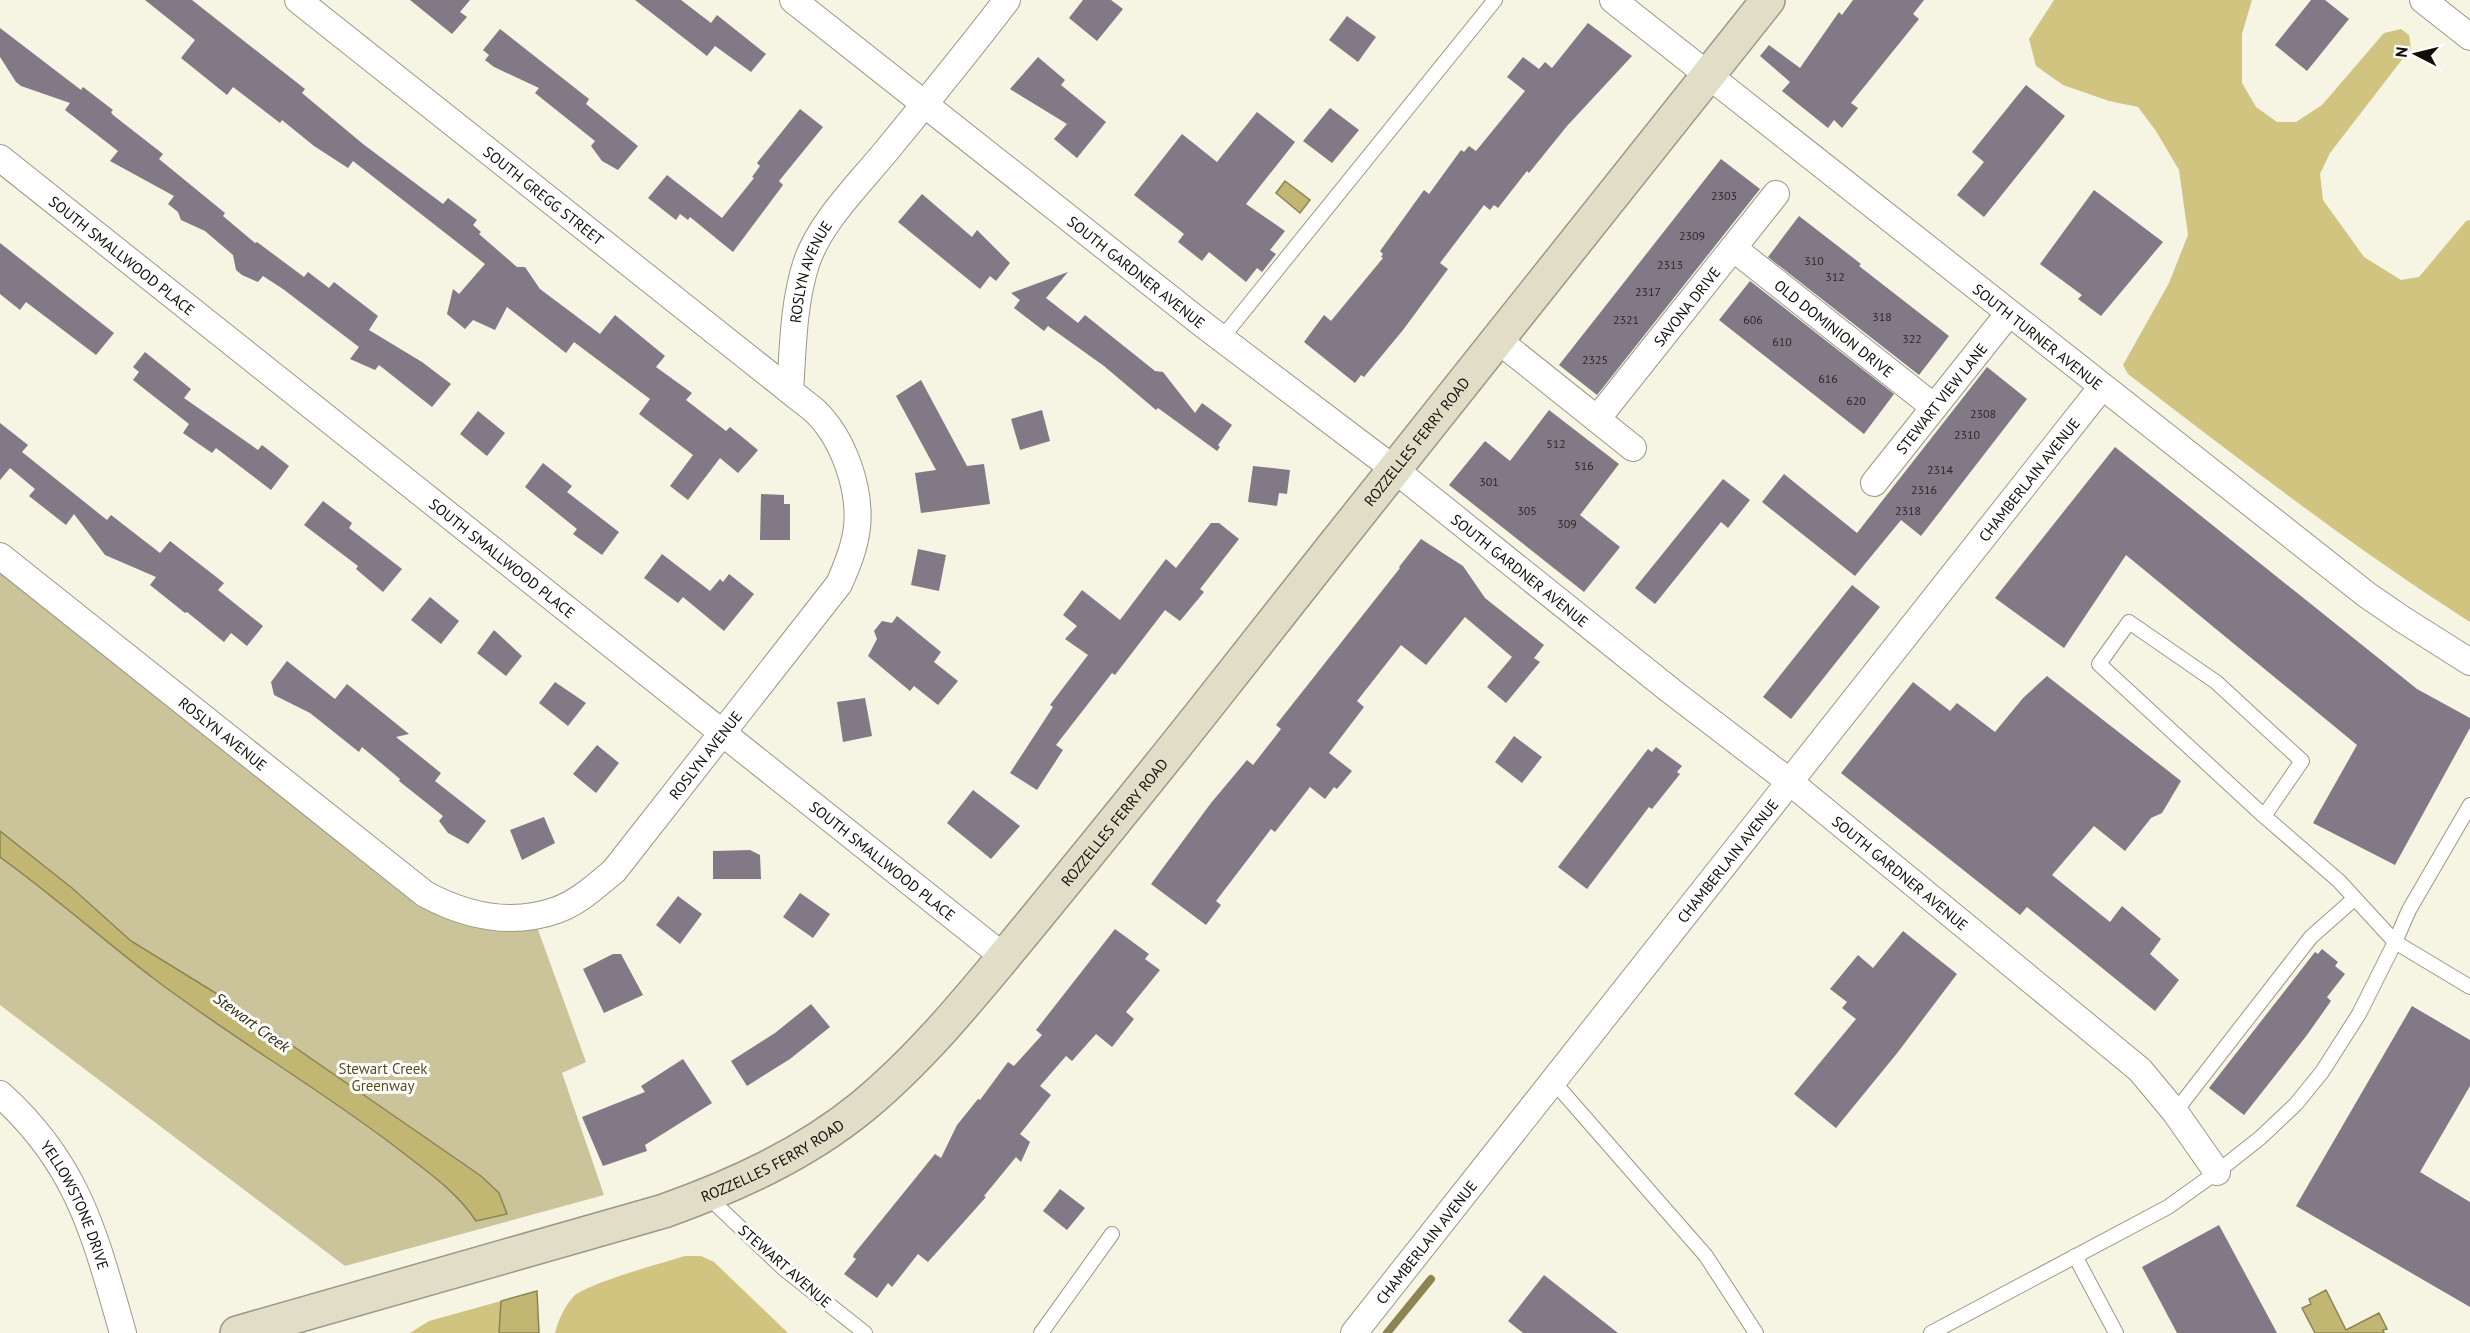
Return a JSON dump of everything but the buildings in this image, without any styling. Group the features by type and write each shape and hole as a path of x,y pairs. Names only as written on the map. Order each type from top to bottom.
{"street":[{"name":"SOUTH GREGG STREET","path":"298,0 790,391"},
{"name":"SOUTH GARDNER AVENUE","path":"793,0 1221,339 1394,469 1654,678 1790,782 2140,1070 2175,1112 2217,1172"},
{"name":"ROSLYN AVENUE","path":"0,556 425,894 450,908 479,916 502,918 535,916 559,910 588,893 614,871 839,584 851,556 858,526 855,492 847,460 826,424 816,412 790,391 798,297 812,249 837,210 925,105 1007,0"},
{"name":"SOUTH TURNER AVENUE","path":"1613,0 2101,388 2367,594 2470,662"},
{"name":"ROZZELLES FERRY ROAD","path":"237,1333 664,1211 707,1196 741,1181 804,1147 858,1110 896,1078 948,1024 1153,775 1768,0"},
{"path":"2423,0 2470,37"},
{"name":"SOUTH SMALLWOOD PLACE","path":"0,158 1004,957"},
{"name":"SAVONA DRIVE","path":"1597,419 1776,194"},
{"name":"OLD DOMINION DRIVE","path":"1733,248 1934,407"},
{"name":"STEWART VIEW LANE","path":"1874,483 2009,313"},
{"path":"1498,340 1633,448"},
{"name":"CHAMBERLAIN AVENUE","path":"1354,1333 2101,388"},
{"name":"YELLOWSTONE DRIVE","path":"0,1094 49,1147 76,1191 96,1239 123,1333"}],"lane":[{"path":"1221,339 1495,0"},
{"path":"2264,816 2302,761 2216,682 2129,622 2099,664 2264,816 2339,881 2396,942 2470,987"},
{"path":"1931,1333 2168,1207 2260,1138 2296,1104 2322,1072 2359,1014 2396,942 2409,910 2470,805"},
{"path":"2175,1112 2311,938 2354,899"},
{"path":"1553,1081 1706,1256 1756,1333"},
{"name":"STEWART AVENUE","path":"707,1196 784,1269 866,1333"},
{"path":"1041,1333 1112,1234"},
{"path":"2075,1256 2116,1333"}],"green space":[{"name":"Stewart Creek Greenway","path":"0,566 415,896 537,927 586,1062 562,1073 604,1195 345,1266 0,1005"}],"shaded area":[{"path":"2054,0 2252,0 2242,34 2242,83 2256,107 2277,122 2296,122 2322,105 2384,33 2401,29 2409,35 2411,48 2330,153 2320,174 2323,200 2364,257 2401,280 2419,277 2466,221 2470,220 2470,622 2339,533 2128,374 2123,365 2169,283 2188,235 2179,170 2156,131 2138,107 2109,101 2063,85 2036,66 2029,39"},
{"path":"685,1256 701,1256 714,1262 788,1333 555,1333 567,1304 582,1291 626,1274"},
{"path":"501,1301 499,1333 410,1333 429,1321"}],"water":[{"path":"1285,181 1310,200 1300,213 1276,193"},
{"name":"Stewart Creek","path":"0,831 72,888 131,941 222,997 481,1176 499,1193 507,1214 476,1221 449,1189 393,1145 153,978 0,857"},
{"path":"2326,1290 2346,1330 2379,1313 2387,1329 2383,1330 2384,1333 2315,1333 2302,1308 2311,1304 2309,1299"},
{"path":"537,1291 539,1333 499,1333 501,1301"}],"waterway":[{"path":"1387,1333 1431,1279"}]}
